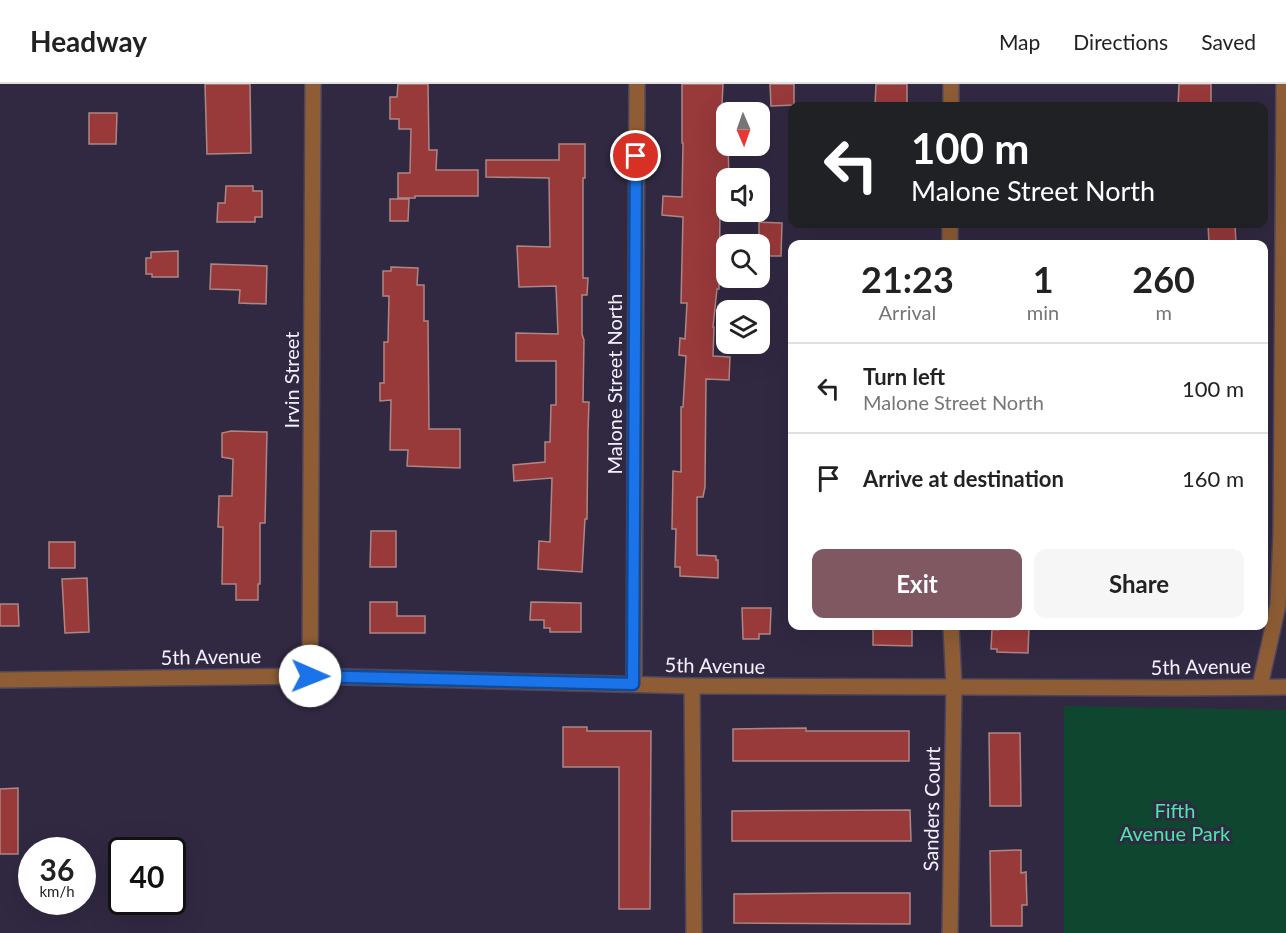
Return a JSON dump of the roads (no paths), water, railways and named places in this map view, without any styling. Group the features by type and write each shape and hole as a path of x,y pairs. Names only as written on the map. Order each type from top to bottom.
{"street":[{"name":"Irvin Street","path":"310,676 313,84"},
{"name":"Malone Street North","path":"633,684 637,84"},
{"path":"951,84 951,102"},
{"path":"1260,686 1279,595 1284,84"},
{"name":"Sanders Court","path":"950,933 954,686 951,630"},
{"name":"5th Avenue","path":"0,680 310,676 693,686 1286,687"},
{"path":"693,686 694,933"}],"park label":[{"name":"Fifth Avenue Park","path":"1175,822"}]}
